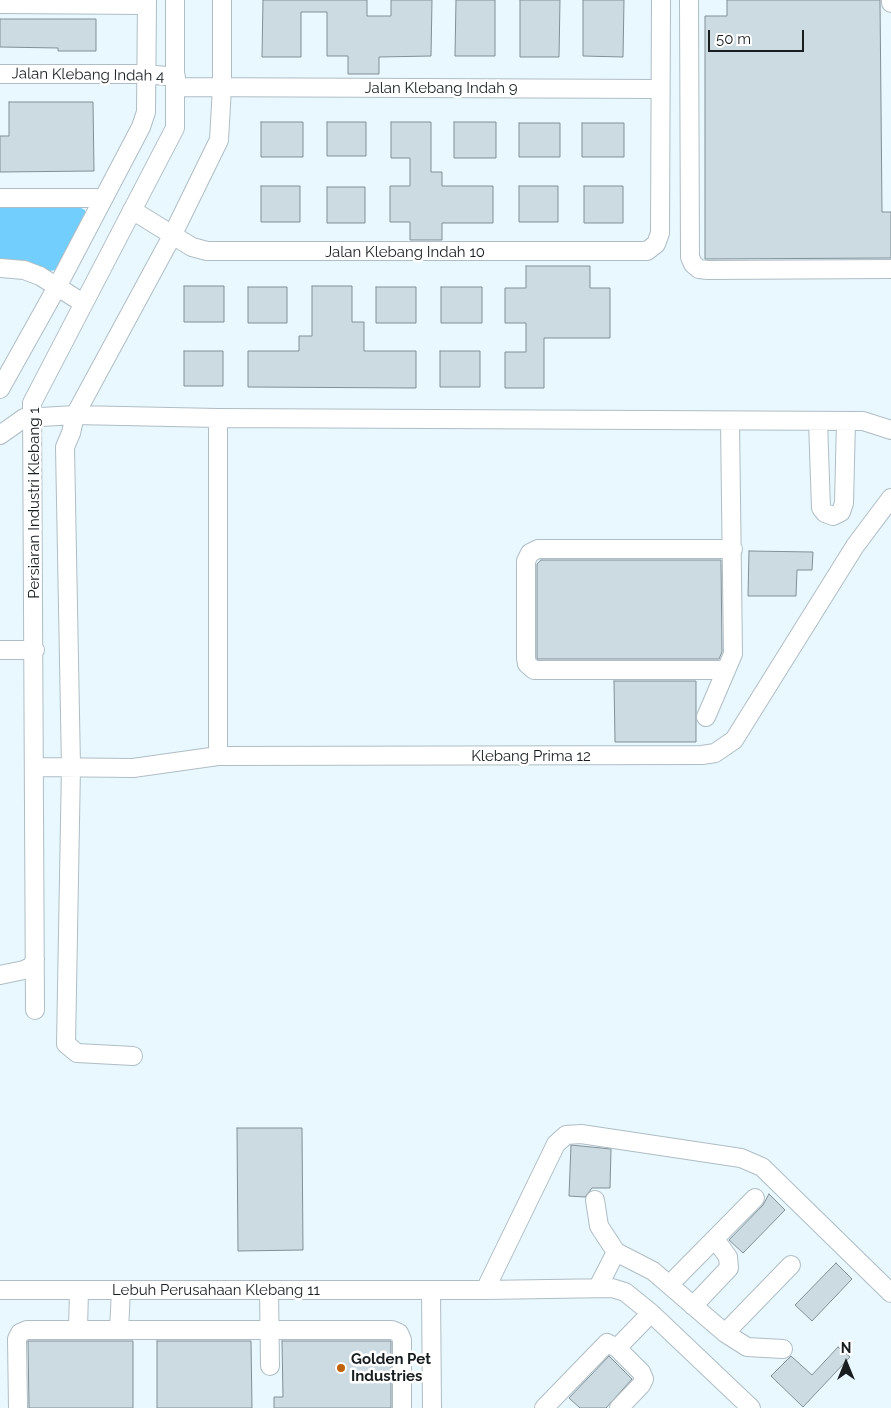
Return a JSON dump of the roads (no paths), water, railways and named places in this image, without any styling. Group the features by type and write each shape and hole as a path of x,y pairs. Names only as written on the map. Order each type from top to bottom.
{"street":[{"name":"Persiaran Industri Klebang 1","path":"36,1010 36,767 32,401 175,128 175,0"},
{"path":"133,1056 77,1053 66,1044 71,767 65,447 71,433 75,415 172,236 219,140 222,87 222,0"},
{"path":"659,89 660,0"},
{"path":"689,0 690,257 693,264 699,269 708,270 891,269"},
{"path":"0,4 147,2 146,112 144,119 57,287 0,389"},
{"name":"Jalan Klebang Indah 4","path":"0,74 146,74 176,82 222,87"},
{"name":"Jalan Klebang Indah 9","path":"222,87 659,89"},
{"name":"Jalan Klebang Indah 10","path":"132,210 192,247 207,251 639,253 647,251 656,244 660,233 659,89"},
{"path":"0,198 104,198"},
{"path":"0,268 24,270 83,303"},
{"path":"0,435 20,420 32,416 75,415 730,422 863,421 891,430"},
{"path":"218,418 218,756"},
{"path":"818,421 821,508 825,513 833,516 842,512 844,502 846,421"},
{"path":"706,717 733,654 730,422"},
{"name":"Klebang Prima 12","path":"36,767 133,768 218,756 702,755 715,753 734,740 856,546 891,498"},
{"path":"726,670 534,670 527,664 526,658 526,561 530,552 538,549 733,548"},
{"path":"0,650 35,650"},
{"path":"0,975 24,970 32,966 36,959"},
{"path":"485,1290 556,1144 566,1135 581,1134 741,1158 762,1167 891,1293"},
{"path":"670,1284 755,1198"},
{"path":"595,1200 599,1226 616,1252 653,1271 725,1332 747,1347 783,1349"},
{"path":"693,1306 729,1268 728,1257 715,1239"},
{"path":"598,1287 616,1252"},
{"path":"725,1332 791,1265"},
{"name":"Lebuh Perusahaan Klebang 11","path":"0,1290 485,1290 612,1288 626,1292 651,1313 752,1408"},
{"path":"78,1330 80,1290"},
{"path":"119,1330 120,1290"},
{"path":"269,1290 270,1366"},
{"path":"431,1290 432,1408"},
{"path":"617,1348 651,1313"},
{"path":"18,1408 17,1339 20,1332 27,1330 270,1330 396,1331 402,1340 402,1408"},
{"path":"544,1408 604,1345 609,1343 617,1348 641,1372 644,1378 641,1385 619,1408"}],"place":[{"name":"Golden Pet Industries","path":"341,1368"}]}
